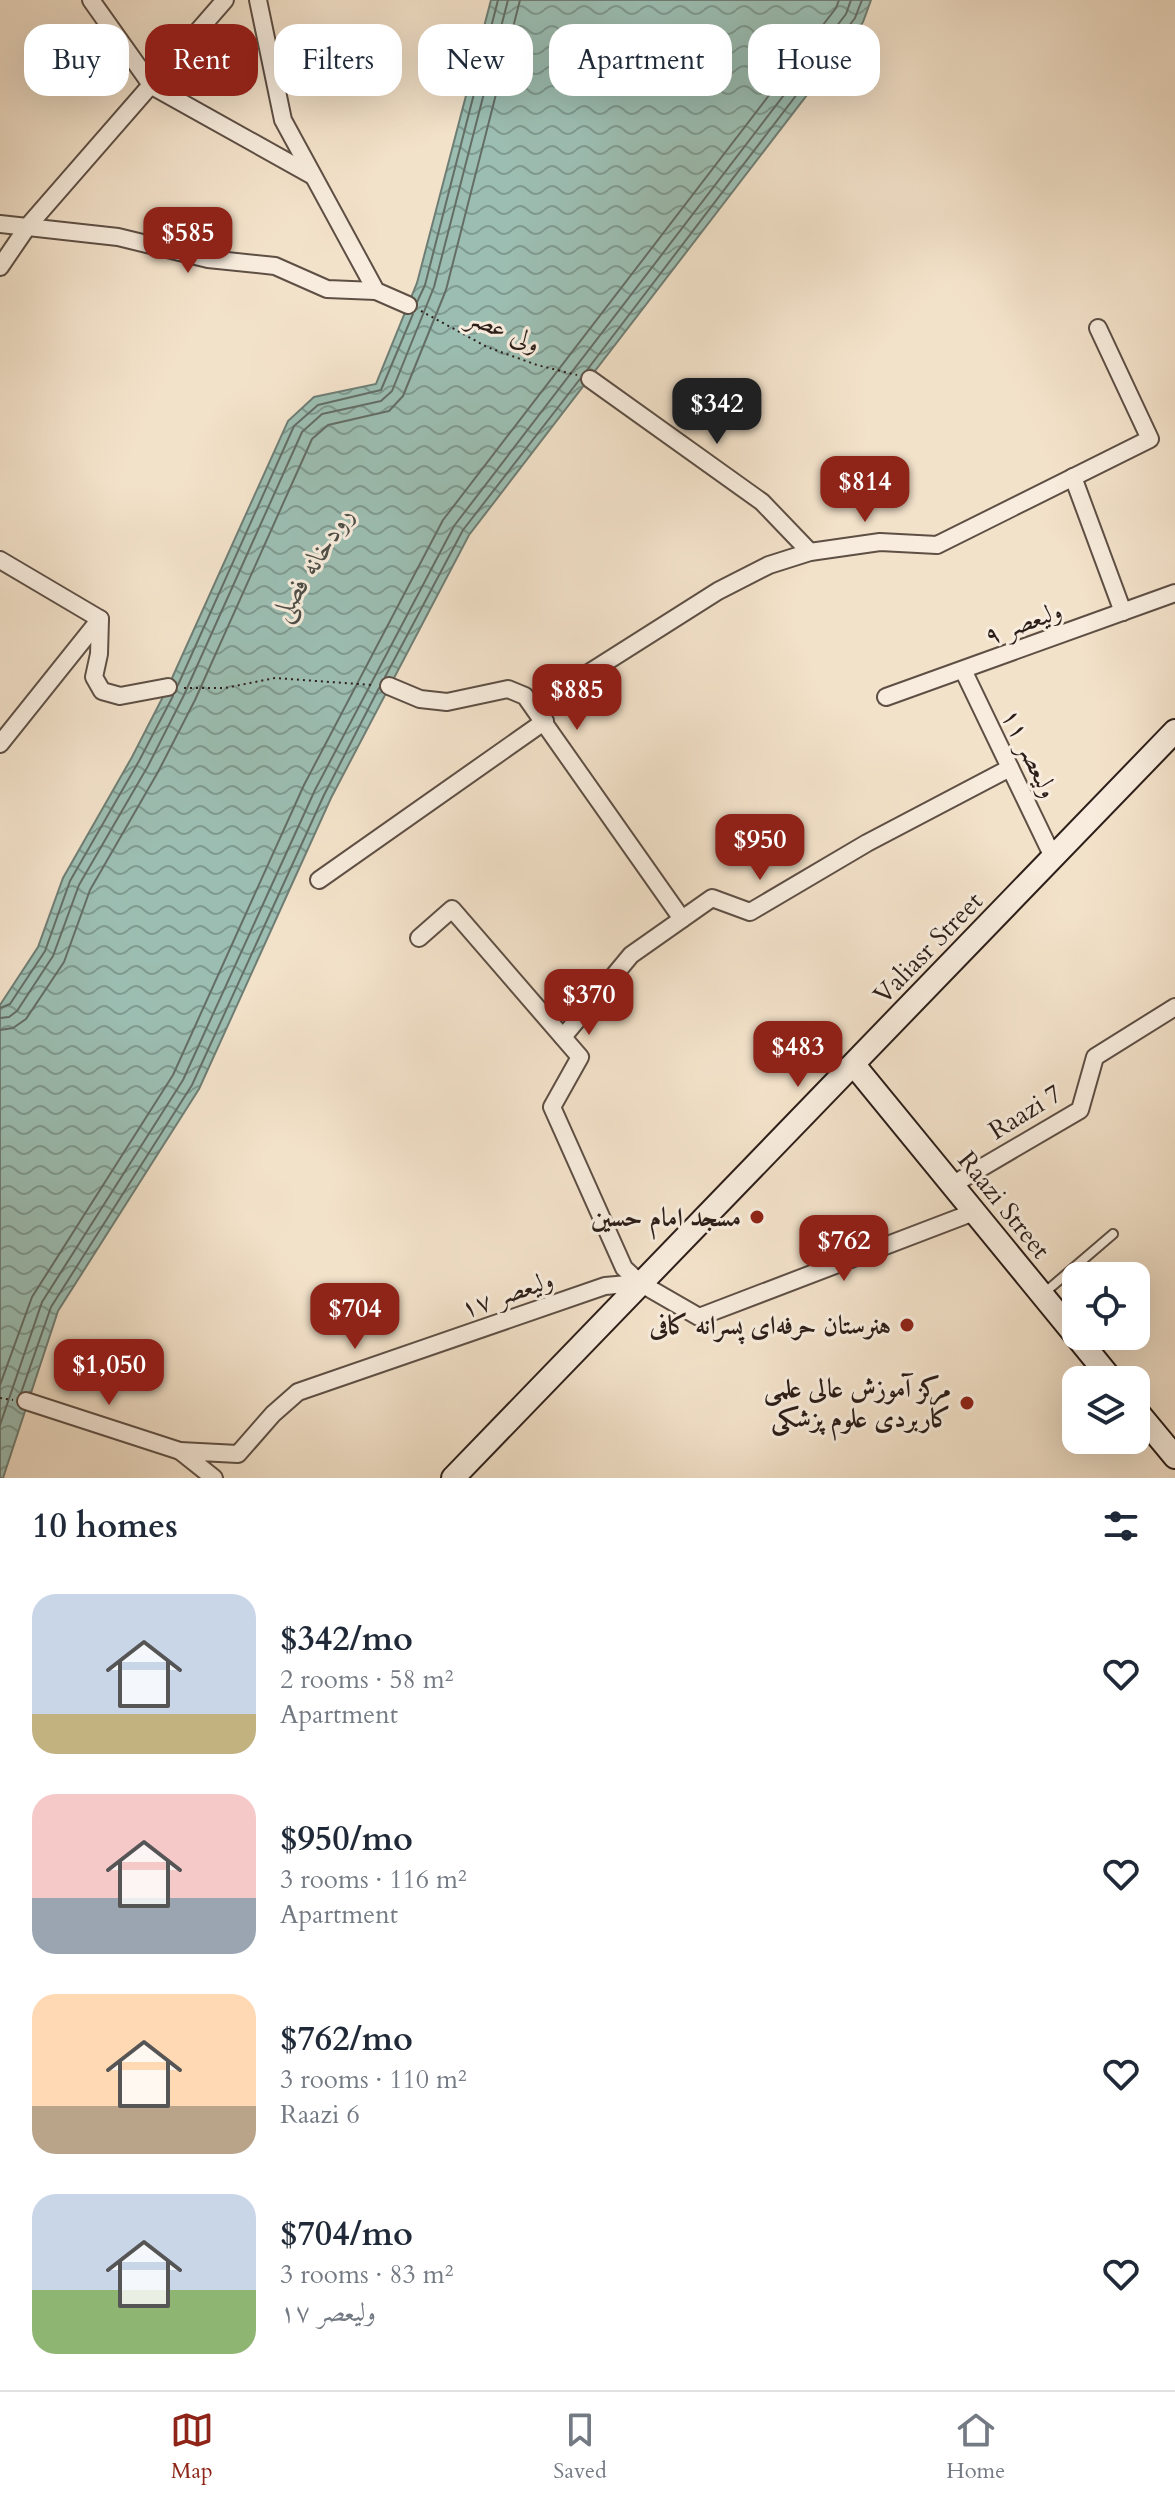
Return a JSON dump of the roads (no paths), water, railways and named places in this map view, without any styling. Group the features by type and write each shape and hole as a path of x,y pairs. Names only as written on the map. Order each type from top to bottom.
{"main road":[{"name":"Valiasr Street","path":"453,1478 1175,731"},
{"name":"Raazi Street","path":"854,1065 1100,1366"},
{"path":"1150,1427 1175,1457"}],"street":[{"path":"91,0 145,76"},
{"path":"205,24 225,0"},
{"path":"258,0 283,120 376,291"},
{"path":"0,267 28,226 145,94"},
{"path":"170,96 313,176"},
{"path":"0,224 118,237 208,259 275,266 327,289 376,291 408,305"},
{"path":"319,880 540,714 718,591 769,565 810,552 880,542 937,545 1150,439 1098,328"},
{"path":"590,379 762,502 810,552"},
{"path":"1073,477 1123,612"},
{"path":"1,563 100,619"},
{"name":"ولیعصر ۹","path":"886,697 1175,593"},
{"path":"100,619 99,654 94,677 102,691 120,696 168,687"},
{"path":"0,744 100,619"},
{"name":"ولیعصر ۱۱","path":"963,670 1053,857"},
{"path":"389,686 420,699 447,702 508,689 525,696 682,919"},
{"path":"563,1037 631,955 712,898 750,912 867,843 1010,768"},
{"path":"419,938 452,909 580,1057 552,1107 624,1268 640,1283 699,1317 974,1212"},
{"name":"Raazi 7","path":"952,1185 1080,1110 1095,1057 1175,1007"},
{"name":"ولیعصر ۱۷","path":"180,1451 238,1454 273,1414 298,1392 605,1286 640,1283"},
{"path":"26,1401 180,1451 214,1478"}],"lane":[{"path":"1042,1295 1113,1234"}],"water":[{"name":"رودخانه فصلی","path":"491,0 871,0 861,24 748,24 748,96 806,96 469,535 331,798 199,1089 58,1311 3,1478 0,1478 0,1005 38,947 63,878 168,687 288,421 314,397 376,384 417,283 466,96 533,96 533,24 485,24"}],"place":[{"name":"مسجد امام حسین","path":"757,1217"},
{"name":"هنرستان حرفه‌ای پسرانه کافی","path":"907,1325"},
{"name":"مرکز آموزش عالی علمی کاربردی علوم پزشکی","path":"967,1403"}]}
